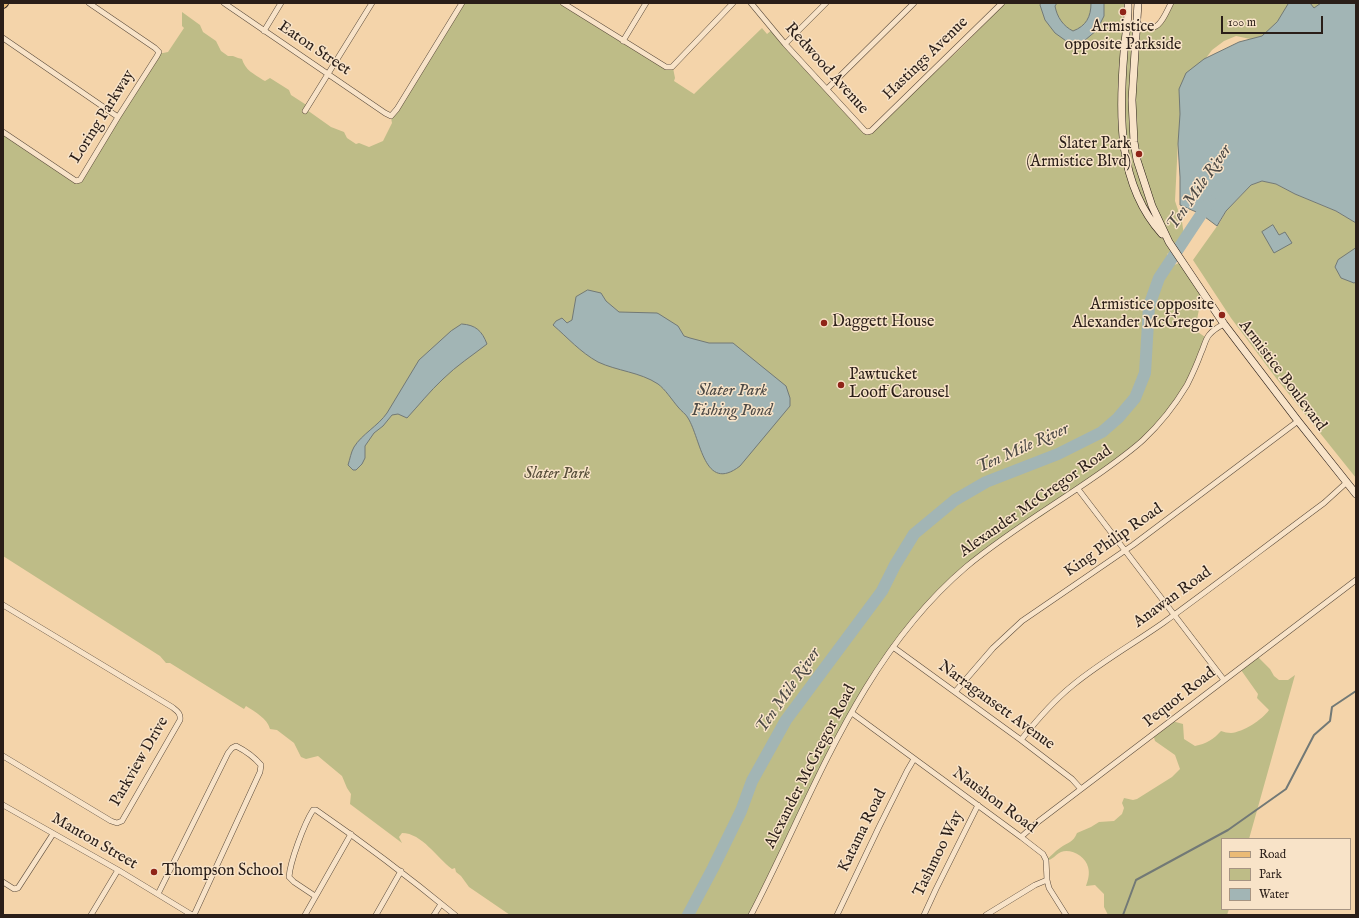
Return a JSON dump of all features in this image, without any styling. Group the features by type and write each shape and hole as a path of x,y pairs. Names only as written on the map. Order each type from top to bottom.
{"main road":[{"name":"Armistice Boulevard","path":"1128,3 1121,91 1123,140 1132,186 1150,219 1169,242 1224,324 1356,494"},
{"name":"Armistice Boulevard","path":"1138,3 1138,25 1132,100 1134,142 1147,192 1169,242"}],"street":[{"name":"Loring Parkway","path":"3,132 76,181 80,180 118,116 159,52 156,48 89,3"},
{"name":"Eaton Street","path":"224,3 328,75 391,116 397,109 462,3"},
{"path":"264,31 281,3"},
{"path":"305,111 372,3"},
{"path":"563,3 669,68 672,67 733,3"},
{"path":"623,41 646,3"},
{"name":"Redwood Avenue","path":"751,3 785,44 864,131 867,132"},
{"path":"785,44 826,3"},
{"path":"827,89 914,3"},
{"name":"Hastings Avenue","path":"867,132 871,131 1002,3"},
{"path":"1138,25 1157,26 1161,22 1171,3"},
{"path":"3,38 118,116"},
{"name":"Alexander McGregor Road","path":"751,915 832,748 868,683 892,647 922,610 966,567 1009,534 1078,489 1144,440 1167,414 1186,386 1207,337 1215,329 1224,324"},
{"name":"King Philip Road","path":"955,692 993,648 1022,621 1124,551 1298,421"},
{"name":"Anawan Road","path":"1021,740 1035,723 1072,686 1108,659 1146,635 1324,503 1347,484"},
{"path":"1078,489 1224,680"},
{"name":"Pequot Road","path":"1021,837 1039,821 1356,580"},
{"name":"Parkview Drive","path":"3,605 179,711 181,716 140,791 122,821 117,823 111,821 3,756"},
{"name":"Narragansett Avenue","path":"892,647 1021,740 1072,779 1081,789"},
{"name":"Naushon Road","path":"852,713 1043,854 1046,860 1047,880"},
{"path":"158,894 228,753 236,746 240,748 261,765 260,772 193,915"},
{"name":"Katama Road","path":"837,915 886,813 914,759"},
{"name":"Manton Street","path":"3,805 118,870 193,915"},
{"name":"Tashmoo Way","path":"924,915 978,805"},
{"path":"316,896 294,882 289,877 289,869 292,860 313,810 316,810 401,871 455,915"},
{"path":"3,882 14,888 18,888 53,834"},
{"path":"305,915 350,834"},
{"path":"91,915 118,870"},
{"path":"376,915 401,871"},
{"path":"986,915 1035,885 1047,880 1049,888 1066,915"},
{"path":"434,915 441,904"},
{"path":"180,915 183,910"}],"green space":[{"name":"Slater Park","path":"463,3 558,3 635,49 673,68 675,78 674,81 694,94 762,28 767,34 773,29 840,108 869,134 961,48 1005,3 1125,3 1124,19 1138,25 1157,25 1171,3 1321,3 1317,9 1265,42 1236,36 1224,41 1212,50 1203,62 1189,71 1179,91 1183,117 1178,141 1175,201 1182,222 1184,235 1181,245 1167,254 1174,265 1182,262 1203,295 1197,299 1200,304 1195,330 1205,337 1197,365 1172,408 1124,457 1042,516 1005,537 963,570 918,615 861,694 751,915 510,915 469,887 456,872 455,868 452,869 446,864 423,841 409,834 402,833 399,837 402,843 350,804 351,794 342,776 318,756 306,759 301,757 294,743 277,730 270,729 263,718 257,713 246,706 244,709 170,663 166,663 160,656 3,556 3,134 78,181 158,54 168,52 184,28 182,26 182,12 200,25 203,32 216,41 221,51 228,56 242,59 245,66 253,74 265,81 270,78 289,90 291,95 308,106 307,110 331,127 344,132 347,138 356,144 359,143 369,147 383,141 392,123 391,118"},
{"path":"1262,181 1276,184 1295,194 1336,211 1356,223 1356,478 1276,378 1231,318 1193,260 1226,211 1251,185"},
{"path":"1258,657 1279,680 1288,680 1295,675 1249,838 1221,838 1221,910 1229,910 1227,915 1108,915 1104,907 1104,894 1095,885 1086,886 1089,870 1087,863 1078,854 1065,851 1045,861 1058,849 1072,841 1077,833 1099,822 1114,821 1122,814 1124,808 1122,803 1124,798 1133,800 1137,799 1172,777 1180,769 1175,755 1155,741 1153,734 1172,721 1183,724 1184,739 1195,746 1210,741 1221,731 1231,733 1236,732 1252,725 1262,718 1269,710 1257,698 1258,694 1241,670"}],"water":[{"path":"1042,3 1057,3 1055,6 1057,14 1063,24 1073,31 1084,24 1089,17 1091,3 1104,3 1104,16 1097,30 1084,41 1069,43 1055,33 1045,20 1040,5"},
{"path":"1289,3 1310,3 1314,8 1321,3 1356,3 1356,223 1336,211 1295,194 1276,184 1262,181 1251,185 1226,211 1217,226 1201,214 1180,205 1178,144 1180,114 1179,89 1186,73 1204,59 1239,42 1262,36 1277,22"},
{"path":"1273,225 1279,235 1285,232 1292,243 1274,253 1262,232"},
{"path":"1356,248 1356,282 1354,283 1341,278 1335,267 1338,260"},
{"name":"Slater Park Fishing Pond","path":"588,290 601,293 606,301 619,312 657,313 678,326 684,336 709,343 733,343 786,386 790,398 790,406 740,466 728,473 719,473 711,469 705,460 687,417 661,386 644,377 598,362 580,349 553,325 556,321 562,318 567,323 572,320 576,297"},
{"path":"462,324 475,327 481,332 487,344 448,374 407,418 398,414 392,415 383,426 374,433 365,446 365,458 362,464 356,470 353,470 348,465 352,451 357,442 387,413 419,360 451,331"}],"waterway":[{"name":"Ten Mile River","path":"688,915 741,811 752,781 786,720 882,591 895,565 914,534 955,500 986,482 1058,454 1102,432 1118,418 1135,398 1145,373 1149,306 1159,278 1210,201"},
{"path":"1123,915 1136,880 1228,830 1286,789 1314,735 1330,721 1332,707 1356,691"}],"place":[{"name":"Armistice opposite Parkside","path":"1123,12"},
{"name":"Slater Park (Armistice Blvd)","path":"1139,154"},
{"name":"Armistice opposite Alexander McGregor","path":"1222,315"},
{"name":"Daggett House","path":"824,323"},
{"name":"Pawtucket Looff Carousel","path":"841,385"},
{"name":"Thompson School","path":"154,872"}]}
